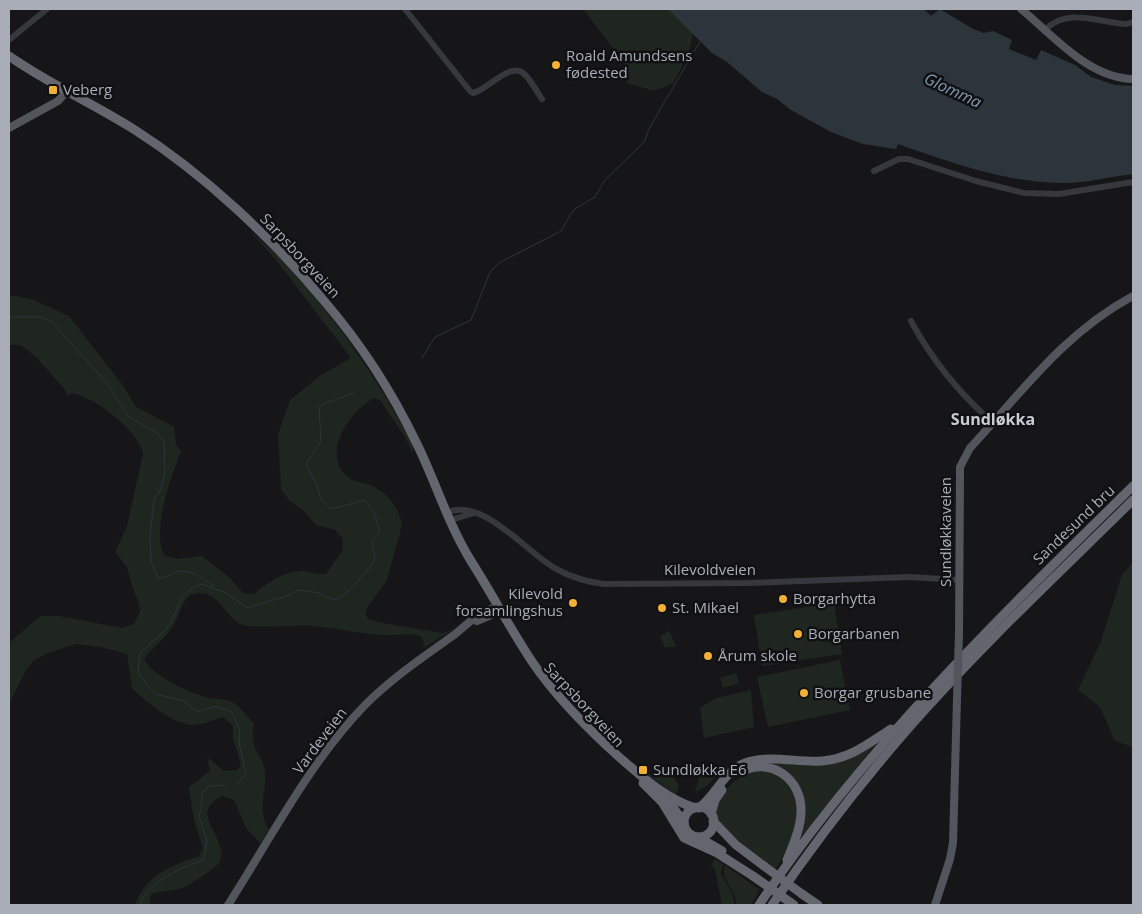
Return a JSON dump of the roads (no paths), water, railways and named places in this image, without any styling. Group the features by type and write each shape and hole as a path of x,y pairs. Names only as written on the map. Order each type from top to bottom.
{"highway":[{"name":"Sarpsborgveien","path":"9,56 66,92 124,124 171,156 241,214 304,277 347,331 384,385 416,441 472,563 496,610 525,660 557,700 590,736 673,807 684,823"},
{"name":"Sandesund bru","path":"902,721 1033,584 1133,486"},
{"name":"Sandesund bru","path":"772,905 837,815 898,740 967,664 1133,500"},
{"name":"Sarpsborgveien","path":"496,610 540,673 585,725 644,778 671,798 697,808"},
{"path":"794,905 717,847 690,834 684,823 686,815 697,808 728,774 745,763 761,760 820,761 840,758 861,749 902,721"},
{"path":"759,905 852,780 902,721"},
{"path":"698,837 710,832 718,796 730,780 744,770 767,767 783,773 794,785 801,810 797,832 783,871"},
{"path":"643,783 662,802 684,838 717,853 754,876"},
{"path":"697,808 712,817 736,845 818,905"}],"main road":[{"path":"1020,9 1096,69 1115,77 1133,79"},
{"path":"9,128 58,101 66,92"},
{"name":"Sundløkkaveien","path":"935,905 950,859 953,843 959,633 960,467 970,448 1030,380 1072,338 1102,314 1133,296"},
{"name":"Vardeveien","path":"228,905 314,769 342,731 387,684 468,624 496,610"}],"street":[{"path":"9,40 47,9"},
{"path":"405,9 470,91 474,93 481,91 508,71 519,70 524,73 542,99"},
{"path":"1046,30 1053,23 1066,18 1081,17 1127,24 1133,22"},
{"path":"874,171 899,160 908,159 976,181 1024,193 1043,194 1133,182"},
{"path":"911,321 920,338 956,388 994,423"},
{"name":"Kilevoldveien","path":"450,516 482,513 558,570 589,582 604,584 750,583 909,577 959,580"}],"water":[{"name":"Glomma","path":"668,9 924,9 931,16 940,9 973,29 984,33 993,31 1012,40 1009,49 1036,60 1041,50 1075,65 1091,77 1115,85 1133,86 1133,174 1057,183 1016,179 976,170 898,144 896,149 863,144 831,132 762,92 727,62 712,53"}],"waterway":[{"path":"422,358 435,337 471,320 490,272 499,263 561,231 576,208 595,197 604,181 644,142 651,125 701,40"},
{"path":"9,317 40,317 51,321 106,382 129,417 156,432 164,441 165,472 161,489 154,500 150,535 151,562 158,578 178,571 185,571 199,576 214,587"},
{"path":"237,784 246,774 239,743 240,730 232,712 216,706 197,712 184,701 155,694 138,673 140,653 168,626 185,595 194,587 202,584 226,593 247,608 280,598 298,590 316,592 333,599 338,598 350,590 362,577 375,559 372,542 380,531 374,512 365,500 331,509 321,500 317,485 306,464 321,441 319,408 323,404 354,393"},
{"path":"140,905 144,897 157,882 176,871 204,860 207,841 199,816 202,793 209,786 225,785"}],"place":[{"name":"Roald Amundsens fødested","path":"556,65"},
{"name":"Veberg","path":"53,90"},
{"name":"Borgarhytta","path":"783,599"},
{"name":"Kilevold forsamlingshus","path":"573,603"},
{"name":"St. Mikael","path":"662,608"},
{"name":"Borgarbanen","path":"798,634"},
{"name":"Årum skole","path":"708,656"},
{"name":"Borgar grusbane","path":"804,693"},
{"name":"Sundløkka E6","path":"643,770"}],"district":[{"name":"Sundløkka","path":"993,419"}]}
